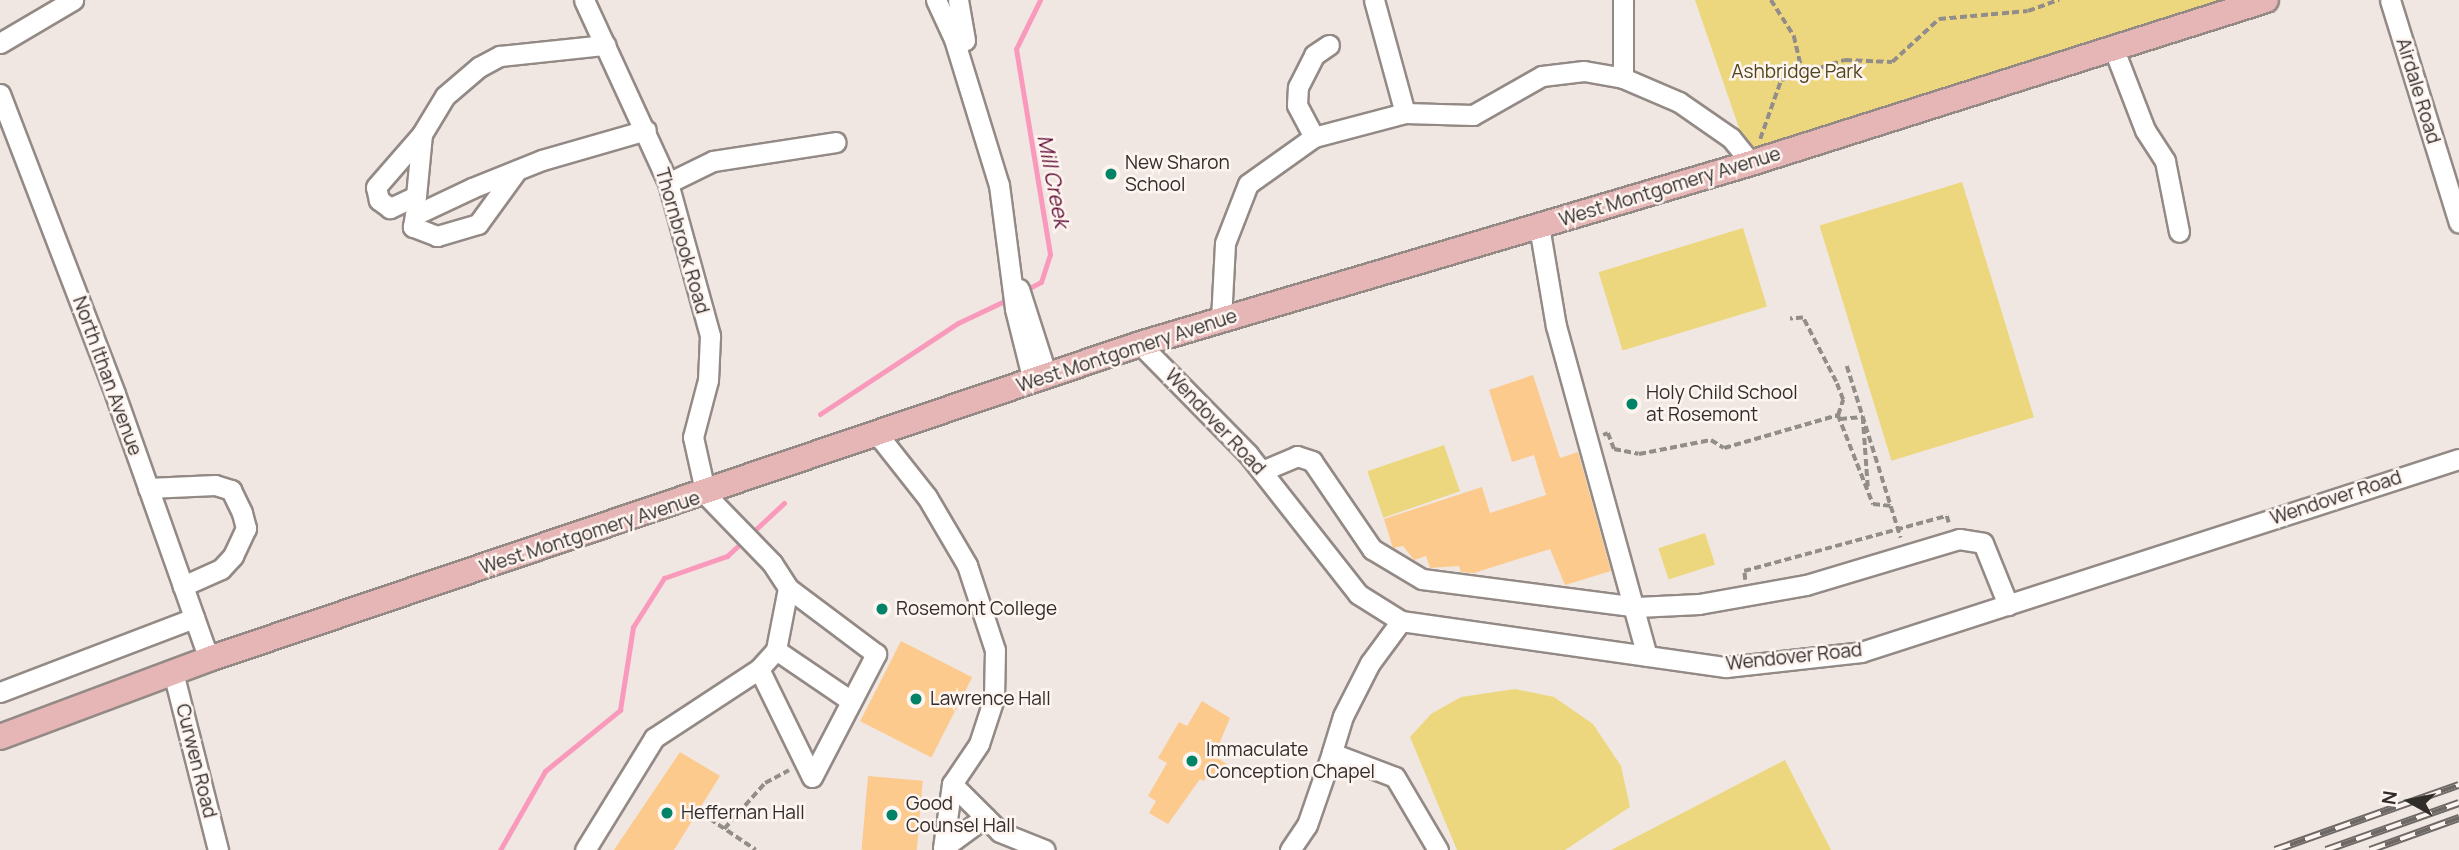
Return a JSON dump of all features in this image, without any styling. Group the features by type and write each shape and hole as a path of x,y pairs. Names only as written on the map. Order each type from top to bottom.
{"main road":[{"name":"West Montgomery Avenue","path":"0,737 209,659 706,495 1140,344 1751,163 2266,0"}],"street":[{"path":"0,43 74,0"},
{"name":"Thornbrook Road","path":"584,0 646,130 668,183 710,336 708,380 693,437 706,495"},
{"path":"936,0 954,39 999,185 1015,309 1040,378"},
{"path":"958,0 957,12 1013,188 1016,282 1037,338 1040,378"},
{"path":"1374,0 1405,113"},
{"path":"1623,0 1623,78"},
{"name":"Airdale Road","path":"2390,0 2455,199 2459,223"},
{"path":"422,134 445,96 500,56 605,45"},
{"path":"1314,137 1297,105 1298,87 1314,55 1329,45"},
{"path":"2113,47 2145,130 2165,161 2179,232"},
{"path":"1221,320 1225,243 1248,184 1314,137 1405,113 1473,115 1542,76 1584,71 1623,78 1679,102 1731,138 1751,163"},
{"name":"North Ithan Avenue","path":"0,94 148,488 209,659"},
{"path":"515,173 478,224 437,236 413,227 415,215 515,173 646,130"},
{"path":"668,183 713,161 836,142"},
{"path":"1539,226 1556,327 1637,607 1647,656"},
{"name":"Wendover Road","path":"1140,344 1262,471 1358,594 1401,621 1727,667 1861,652 2459,459"},
{"path":"878,435 926,496 967,565 995,650 994,698 979,744 952,784 943,849"},
{"path":"1262,471 1297,456 1312,461 1372,548 1422,579 1637,607 1699,604 1806,585 1959,540 1983,543 2008,605"},
{"path":"148,488 215,485 231,490 242,513 246,528 233,556 221,569 183,586"},
{"path":"706,495 772,563 788,588 876,654 812,778 759,669"},
{"path":"585,850 654,738 759,669 776,650 788,588"},
{"path":"0,692 194,618"},
{"path":"1298,846 1343,716 1370,663 1401,621"},
{"path":"776,650 851,701"},
{"name":"Curwen Road","path":"173,672 218,850"},
{"path":"1332,752 1395,777 1438,850"},
{"path":"952,784 1000,832 1045,850"},
{"path":"943,849 985,817"}],"path":[{"path":"1771,0 1794,36 1803,74"},
{"path":"1751,163 1781,80 1845,61 1892,62 1939,19 2028,11 2059,0"},
{"path":"1790,319 1803,317 1836,382 1843,400 1839,417 1873,504 1891,506"},
{"path":"1847,366 1906,557"},
{"path":"1588,438 1608,433 1614,449 1640,454 1711,440 1724,447 1839,417 1863,417"},
{"path":"1863,417 1868,489"},
{"path":"724,829 765,783 803,763"},
{"path":"701,813 755,850"}],"green space":[{"name":"Ashbridge Park","path":"1695,0 2266,0 1751,163"},
{"path":"1962,182 2034,417 1891,461 1820,226"},
{"path":"1743,228 1767,306 1623,351 1599,272"},
{"path":"1444,445 1460,491 1383,518 1367,471"},
{"path":"1705,533 1715,564 1669,580 1658,548"},
{"path":"1515,689 1554,697 1593,724 1621,766 1630,807 1565,850 1457,850 1410,737 1431,714 1461,697"},
{"path":"1785,760 1831,850 1611,850"}],"building":[{"path":"1533,375 1560,458 1578,452 1611,571 1565,585 1550,549 1474,573 1461,572 1459,566 1430,568 1426,556 1414,560 1403,546 1393,548 1384,519 1482,487 1490,513 1546,495 1534,455 1512,462 1489,390"},
{"name":"Lawrence Hall","path":"901,641 972,677 931,758 860,721"},
{"name":"Immaculate Conception Chapel","path":"1202,701 1230,718 1214,756 1227,764 1219,778 1209,772 1204,781 1200,779 1168,824 1149,813 1156,801 1148,796 1167,763 1158,758 1179,722 1187,726"},
{"name":"Heffernan Hall","path":"680,752 720,776 674,850 614,850"},
{"name":"Good Counsel Hall","path":"868,776 923,781 917,850 862,850"}],"waterway":[{"name":"Mill Creek","path":"1022,292 1041,282 1050,254 1016,49 1040,0"},
{"name":"Mill Creek","path":"820,414 958,323 1011,298"},
{"name":"Mill Creek","path":"500,850 545,771 620,710 633,627 664,578 727,556 784,503"}],"railway":[{"path":"2275,850 2459,785"},
{"path":"2326,850 2459,803"},
{"path":"2370,850 2459,818"}],"place":[{"name":"New Sharon School","path":"1111,174"},
{"name":"Holy Child School at Rosemont","path":"1632,404"},
{"name":"Rosemont College","path":"882,609"},
{"name":"Lawrence Hall","path":"916,699"},
{"name":"Immaculate Conception Chapel","path":"1192,761"},
{"name":"Heffernan Hall","path":"667,813"},
{"name":"Good Counsel Hall","path":"892,815"}]}
